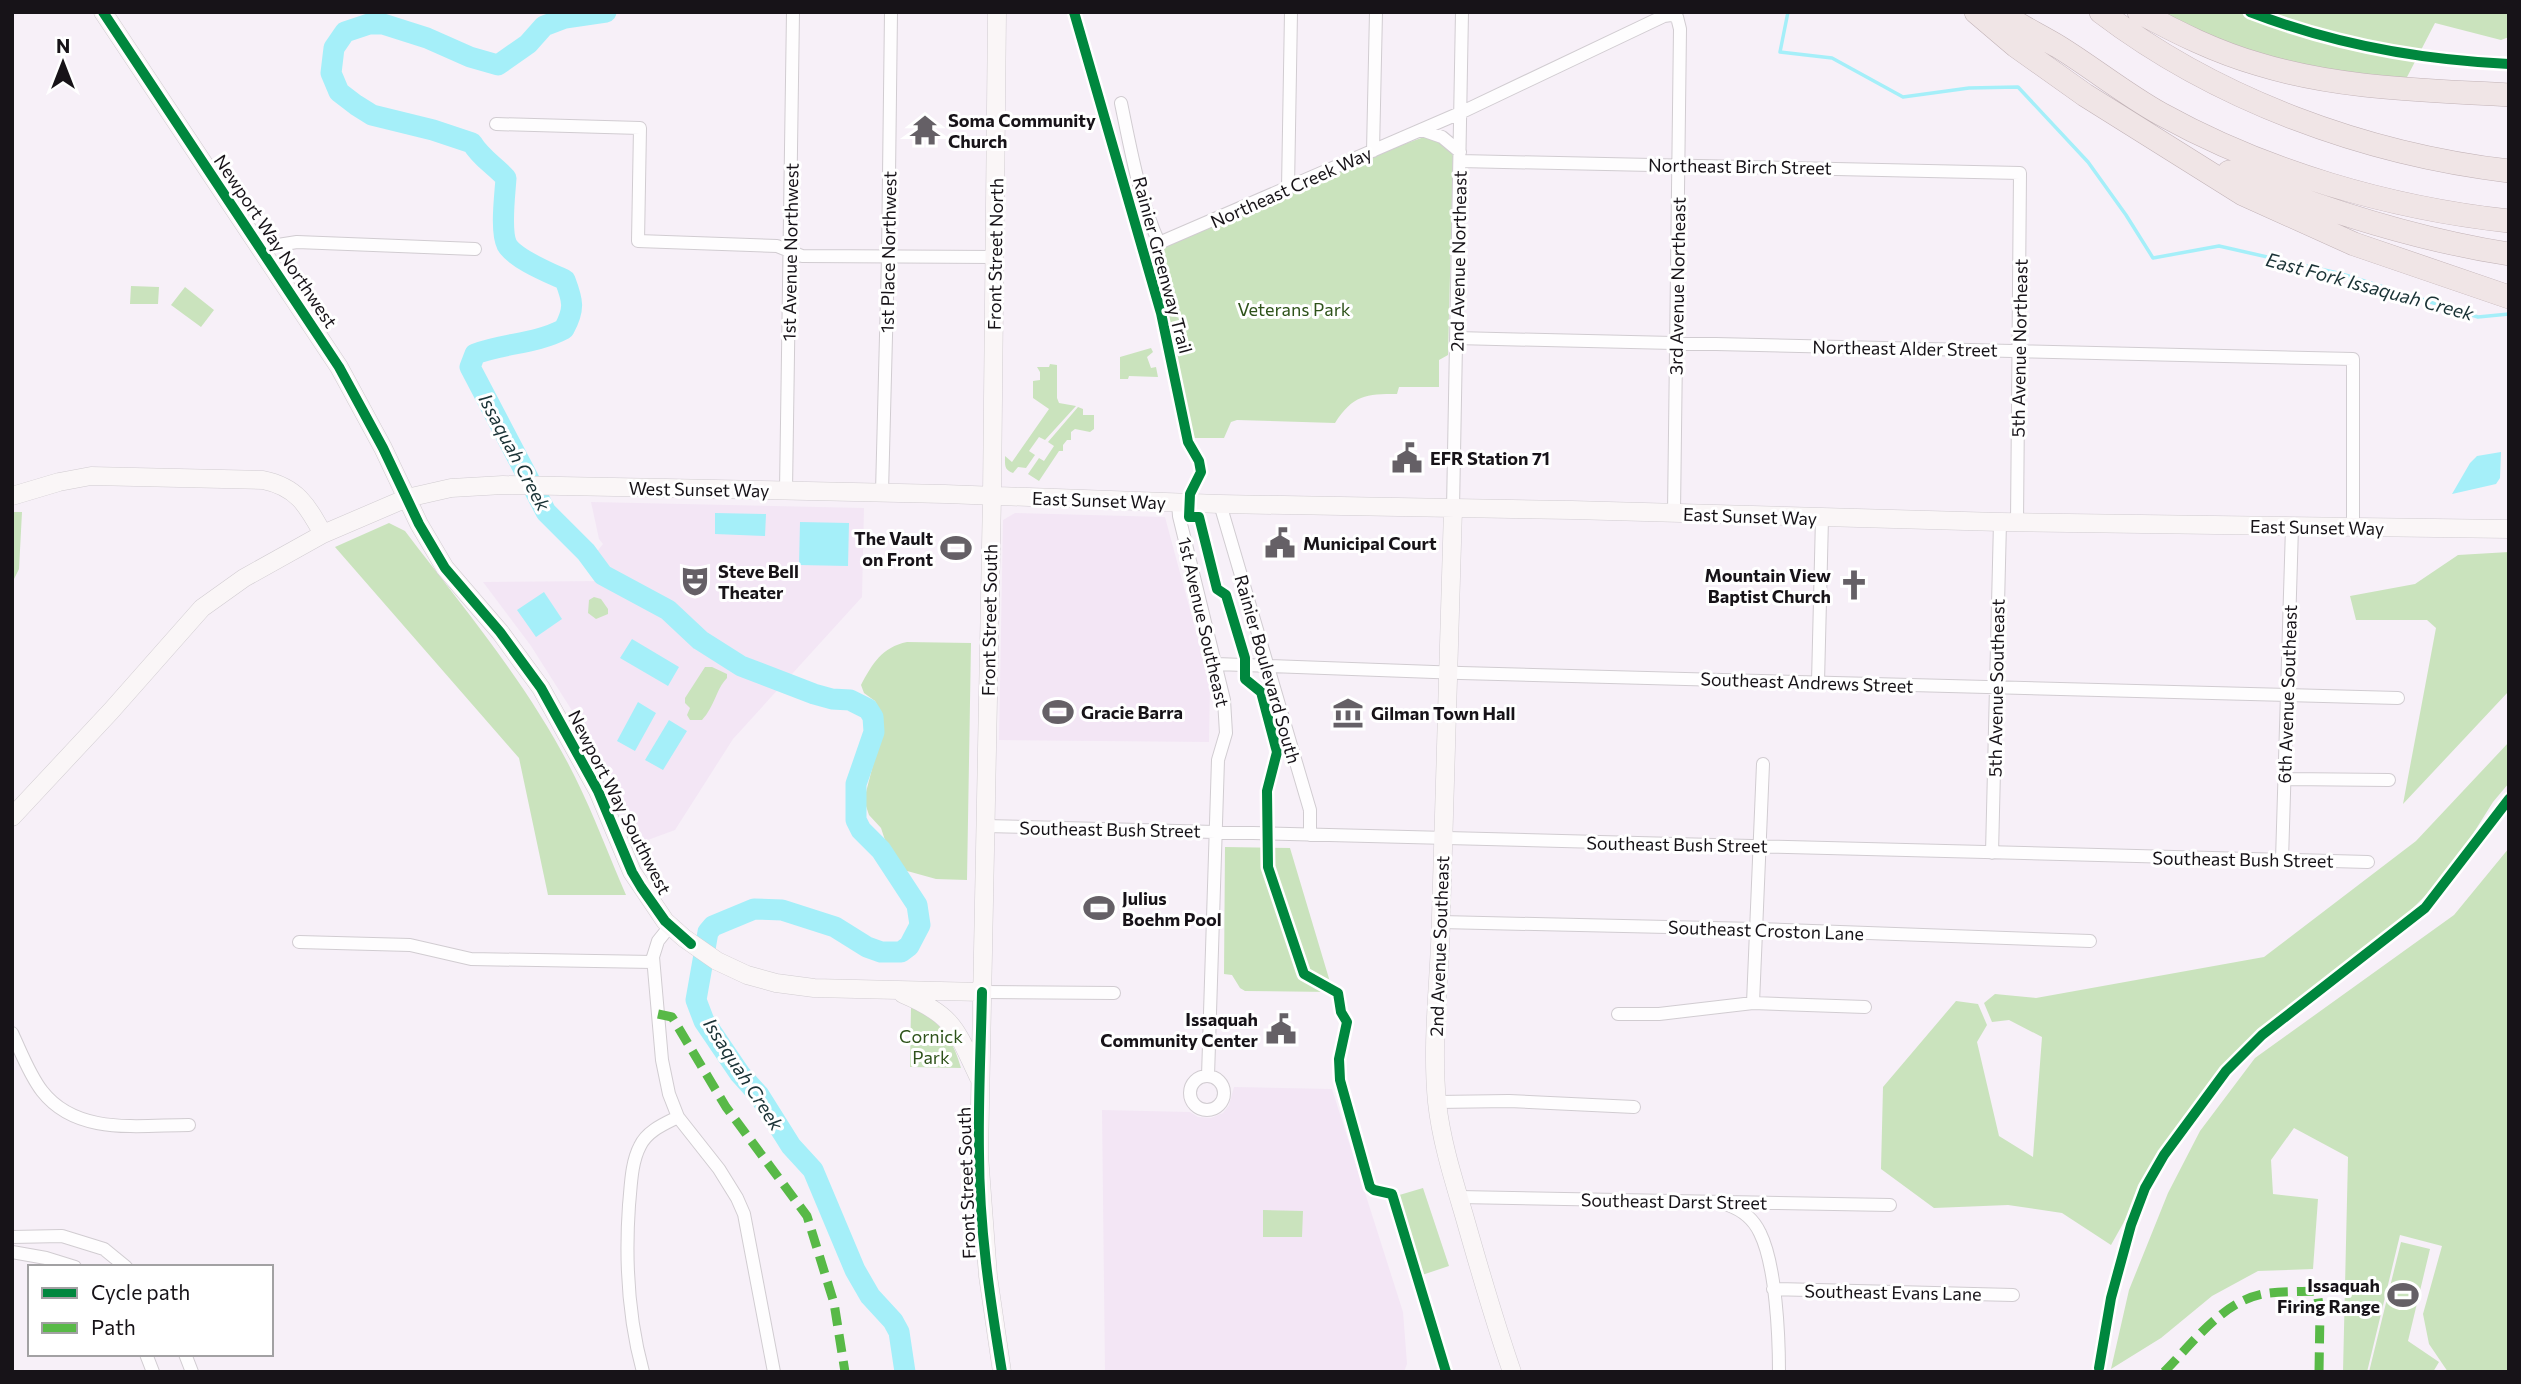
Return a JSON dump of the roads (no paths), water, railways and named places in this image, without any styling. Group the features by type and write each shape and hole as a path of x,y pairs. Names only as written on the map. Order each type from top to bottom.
{"highway":[{"path":"1976,12 2017,46 2085,95 2243,194 2329,234 2509,297"},
{"path":"1999,12 2060,47 2117,88 2224,145 2280,167 2378,197 2450,213 2509,221"},
{"path":"2022,12 2060,47"},
{"path":"2101,12 2144,42 2235,92 2326,129 2424,156 2509,171"},
{"path":"2139,12 2185,36 2229,54 2309,77 2388,88 2509,95"},
{"path":"2153,12 2232,46 2303,66 2370,76 2509,85"},
{"path":"2165,145 2293,197 2445,242 2509,254"}],"street":[{"name":"Newport Way Northwest","path":"103,12 352,389 407,498"},
{"name":"1st Avenue Northwest","path":"786,491 793,12"},
{"name":"1st Place Northwest","path":"882,492 891,12"},
{"name":"Front Street North","path":"992,496 997,12"},
{"path":"1288,187 1291,12"},
{"path":"1373,151 1376,12"},
{"name":"2nd Avenue Northeast","path":"1453,509 1462,12"},
{"name":"Northeast Creek Way","path":"1121,103 1139,188 1159,243 1460,113 1664,16 1677,17"},
{"name":"3rd Avenue Northeast","path":"1674,513 1681,29 1677,17"},
{"path":"496,124 640,128 638,241 777,246 802,256 995,257"},
{"path":"1422,130 1442,137 1460,156"},
{"name":"Northeast Birch Street","path":"1460,156 1679,165 2020,173"},
{"name":"5th Avenue Northeast","path":"2008,523 2019,351 2020,173"},
{"path":"259,248 297,242 475,249"},
{"name":"Northeast Alder Street","path":"1456,338 2353,359 2353,528"},
{"path":"12,496 91,476 263,480 276,482 298,495 323,534"},
{"name":"West Sunset Way","path":"12,817 106,717 202,608 244,578 323,534 407,498 437,490 469,486 516,485 992,496"},
{"name":"East Sunset Way","path":"992,496 2008,523 2509,529"},
{"name":"Front Street South","path":"992,496 980,1190 988,1276 1002,1372"},
{"name":"Newport Way Southwest","path":"407,498 446,568 500,632 541,688 598,791 632,872 654,907 670,926 717,961 747,975 776,983 807,988 982,992"},
{"name":"1st Avenue Southeast","path":"1178,502 1179,516 1216,664 1226,720 1226,733 1218,753 1208,1076"},
{"name":"Rainier Boulevard South","path":"1220,504 1310,810 1310,835"},
{"name":"2nd Avenue Southeast","path":"1453,509 1436,1016 1437,1102 1459,1197 1512,1372"},
{"path":"1818,682 1822,518"},
{"name":"5th Avenue Southeast","path":"1992,853 1995,688 2008,523"},
{"name":"6th Avenue Southeast","path":"2282,860 2292,527"},
{"name":"Southeast Andrews Street","path":"1216,664 1448,673 2398,698"},
{"path":"1753,1003 1763,764"},
{"path":"2285,779 2389,780"},
{"name":"Southeast Bush Street","path":"985,826 2368,862"},
{"name":"Southeast Croston Lane","path":"1441,922 1756,929 2091,941"},
{"path":"670,926 656,946 653,962 665,1077 678,1117 729,1184 744,1214 774,1372"},
{"path":"299,942 410,945 471,958 653,962"},
{"path":"893,990 930,1006 947,1019 959,1036 980,1082"},
{"path":"982,992 1114,993"},
{"path":"1618,1014 1659,1014 1753,1003 1865,1007"},
{"path":"12,1033 39,1086 56,1105 69,1114 98,1124 189,1125"},
{"path":"1437,1102 1509,1101 1634,1107"},
{"path":"643,1372 626,1276 631,1186 640,1146 657,1129 678,1117"},
{"name":"Southeast Darst Street","path":"1459,1197 1890,1205"},
{"path":"1714,1202 1737,1209 1749,1218 1763,1239 1773,1289 1779,1372"},
{"path":"12,1237 62,1236 104,1249 124,1265"},
{"path":"12,1252 69,1265"},
{"name":"Southeast Evans Lane","path":"1773,1289 2013,1295"}],"water":[{"path":"2501,452 2500,478 2496,484 2452,494 2477,456"},
{"path":"715,513 766,514 765,536 715,534"},
{"path":"800,522 849,523 848,566 799,565"},
{"path":"544,592 562,619 536,637 517,610"},
{"path":"632,639 679,667 668,686 620,658"},
{"path":"638,702 656,713 635,751 617,741"},
{"path":"669,720 687,731 663,770 645,760"}],"waterway":[{"name":"Issaquah Creek","path":"606,12 565,18 544,26 528,44 498,65 383,24 369,24 345,32 334,48 331,73 339,92 372,115 472,143 506,178 503,222 507,245 525,260 565,280 572,305 564,329 542,338 475,354 470,367 546,512 586,552 603,575 668,610 700,640 741,666 814,694 850,700 868,709 873,717 874,732 856,784 856,820 861,830 881,850 917,905 920,925 909,946 901,952 881,952 867,947 835,927 782,910 754,909 713,926 708,932 696,1000 704,1021 740,1074 759,1095 791,1146 813,1170 855,1270 870,1296 893,1321 899,1332 905,1372"},
{"name":"East Fork Issaquah Creek","path":"1788,12 1780,52 1832,58 1903,97 1969,88 2018,87 2088,162 2153,258 2219,246 2342,274 2478,317 2509,314"}],"place":[{"name":"Soma Community Church","path":"925,130"},
{"name":"EFR Station 71","path":"1407,458"},
{"name":"Municipal Court","path":"1280,543"},
{"name":"The Vault on Front","path":"956,548"},
{"name":"Steve Bell Theater","path":"695,581"},
{"name":"Mountain View Baptist Church","path":"1854,585"},
{"name":"Gracie Barra","path":"1058,712"},
{"name":"Gilman Town Hall","path":"1348,713"},
{"name":"Julius Boehm Pool","path":"1099,908"},
{"name":"Issaquah Community Center","path":"1281,1029"},
{"name":"Issaquah Firing Range","path":"2403,1295"}],"park label":[{"name":"Veterans Park","path":"1294,309"},
{"name":"Cornick Park","path":"931,1046"}]}
